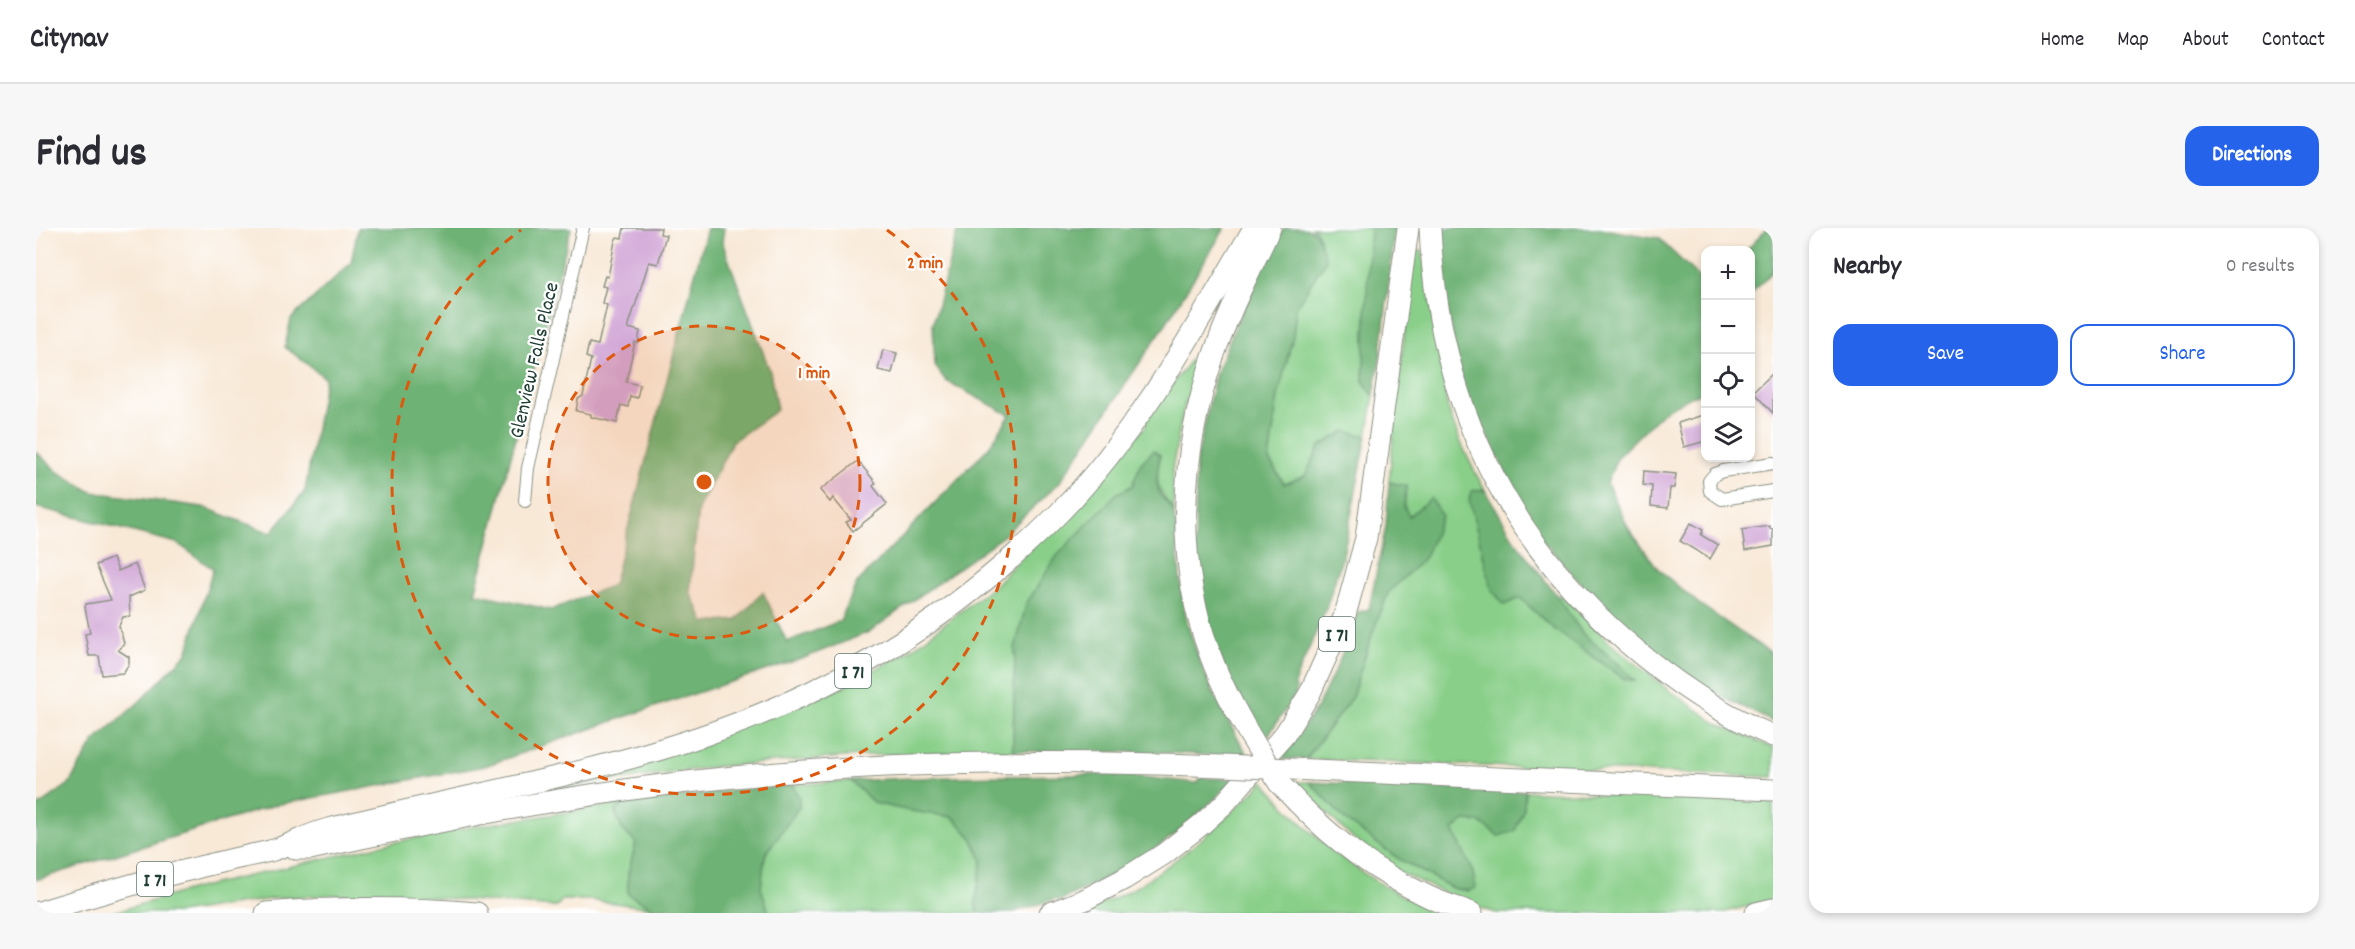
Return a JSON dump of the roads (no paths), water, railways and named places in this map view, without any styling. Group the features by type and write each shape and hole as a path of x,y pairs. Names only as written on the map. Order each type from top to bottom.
{"highway":[{"name":"I 71","path":"36,913 181,872 275,850 321,831 580,770 678,744 779,707 835,681 917,633 962,600 1062,510 1102,465 1164,377 1254,228"},
{"path":"1270,228 1214,355 1194,423 1187,471 1185,528 1197,612 1214,665 1249,734 1279,783 1315,820 1376,868 1427,897 1472,913"},
{"name":"I 71","path":"1050,913 1083,900 1124,879 1164,854 1202,824 1224,804 1285,734 1311,693 1345,615 1366,538 1408,228"},
{"path":"1430,228 1437,309 1463,408 1502,493 1530,538 1575,595 1655,668 1700,699 1773,736"},
{"path":"275,850 310,849 449,819 633,789 869,767 1082,762 1773,790"},
{"path":"266,913 327,908 381,907 477,913"},
{"path":"1756,913 1773,909"}],"street":[{"name":"Glenview Falls Place","path":"525,501 528,468 583,228"},
{"path":"1773,463 1723,471 1715,474 1709,481 1710,491 1722,499 1773,491"}]}
